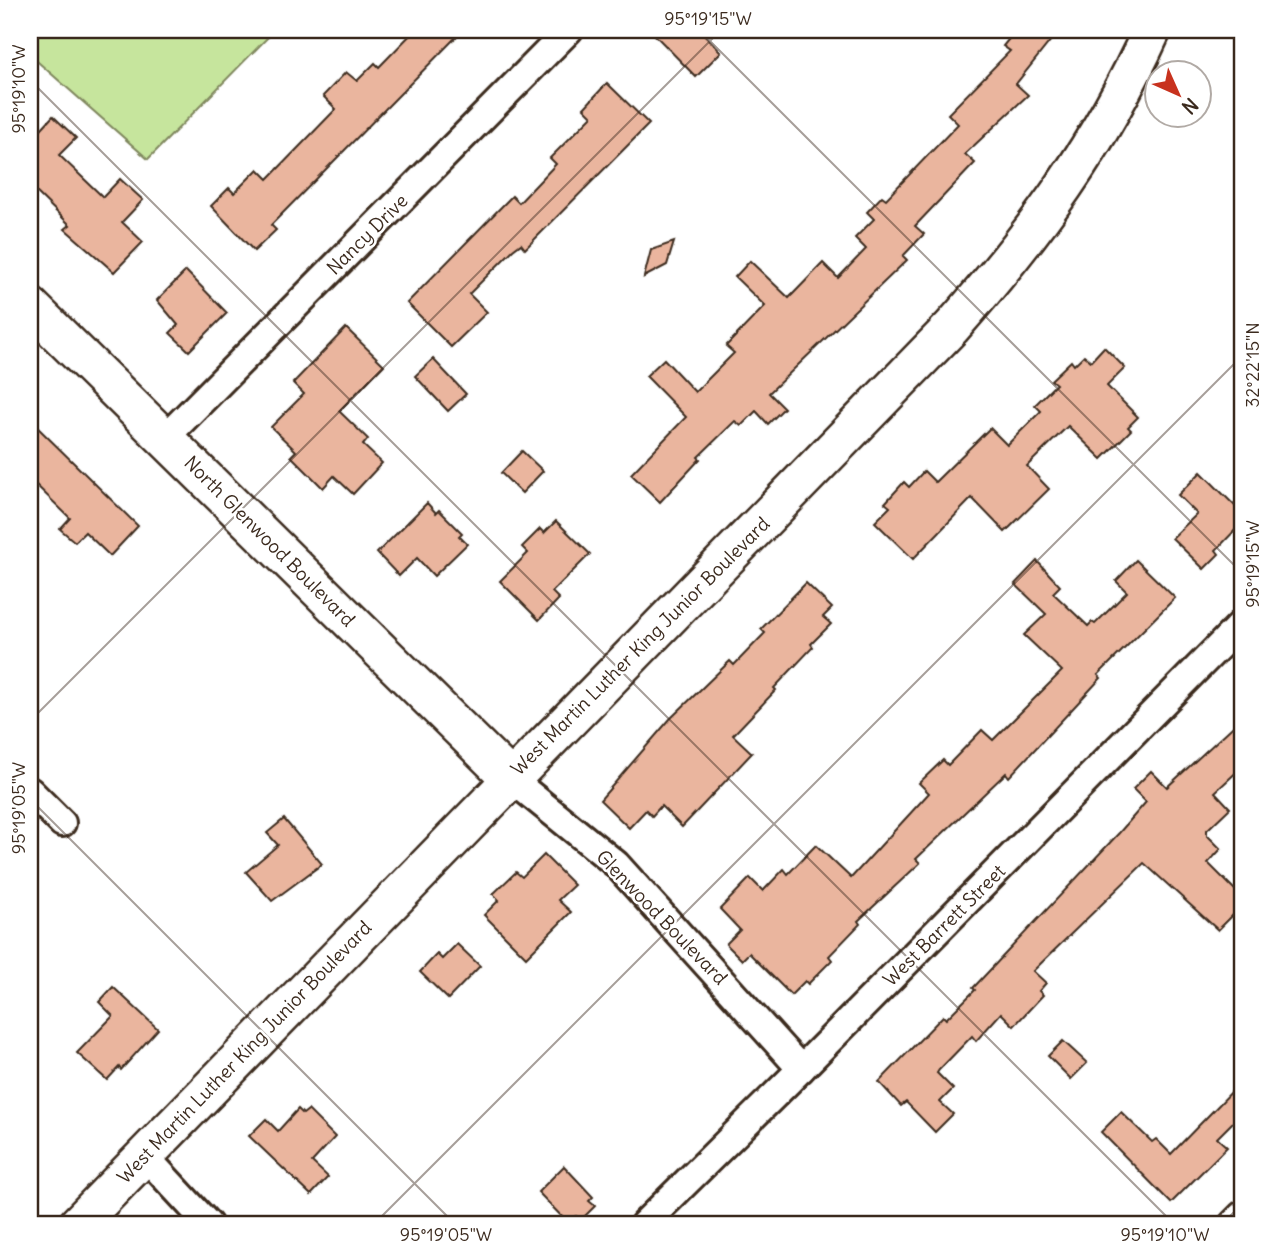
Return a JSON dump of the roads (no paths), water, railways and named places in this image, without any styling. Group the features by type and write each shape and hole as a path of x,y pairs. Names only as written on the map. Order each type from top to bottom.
{"main road":[{"name":"West Martin Luther King Junior Boulevard","path":"78,1224 952,327 1014,257 1063,191 1134,69 1152,30"},
{"name":"North Glenwood Boulevard","path":"30,306 510,778"}],"street":[{"name":"Nancy Drive","path":"165,438 569,30"},
{"name":"West Barrett Street","path":"643,1224 801,1069 1242,623"},
{"name":"Glenwood Boulevard","path":"510,778 616,864 669,919 801,1069"},
{"path":"30,791 62,823"},
{"path":"144,1155 208,1224"},
{"path":"1233,1224 1242,1214"}]}
